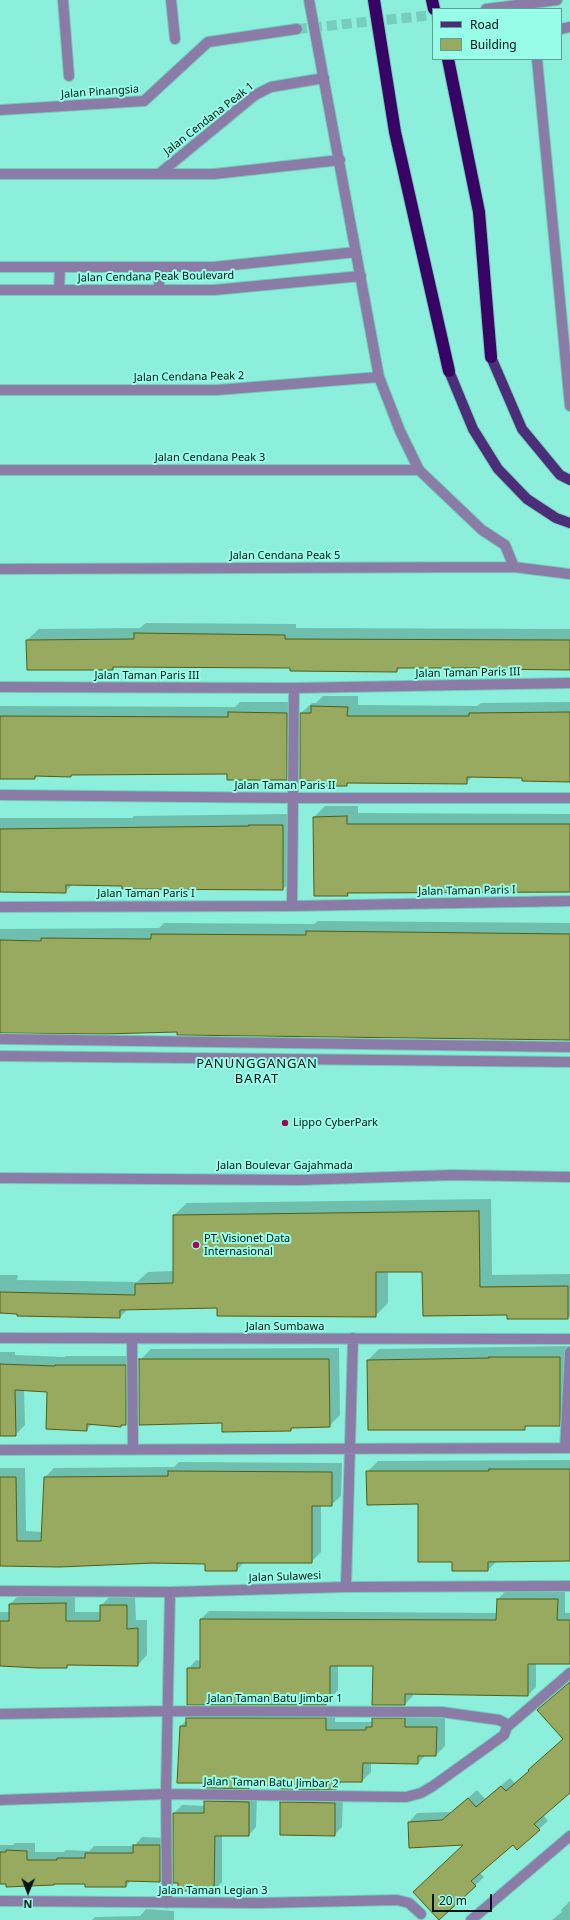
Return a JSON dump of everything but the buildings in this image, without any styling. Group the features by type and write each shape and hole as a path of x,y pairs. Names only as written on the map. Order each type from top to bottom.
{"highway":[{"path":"374,0 395,132 449,371"},
{"path":"448,60 479,212 492,358"}],"main road":[{"path":"492,358 522,429 560,475 570,480"},
{"path":"449,371 473,429 498,469 527,498 556,518 570,523"}],"street":[{"path":"63,0 69,76"},
{"path":"171,0 175,39"},
{"path":"310,0 379,377 400,431 419,470 482,530 505,545 514,567"},
{"path":"494,8 558,0"},
{"name":"Jalan Pinangsia","path":"0,110 144,101 208,42 297,29"},
{"path":"537,60 570,406"},
{"name":"Jalan Cendana Peak 1","path":"159,174 255,95 271,87 324,78"},
{"name":"Jalan Cendana Peak 1","path":"0,174 214,174 340,160"},
{"name":"Jalan Cendana Peak Boulevard","path":"0,267 214,267 356,252"},
{"path":"59,290 60,267"},
{"path":"159,267 159,290"},
{"name":"Jalan Cendana Peak Boulevard","path":"0,290 214,290 361,276"},
{"name":"Jalan Cendana Peak 2","path":"0,390 217,390 379,377"},
{"name":"Jalan Cendana Peak 3","path":"0,470 419,470"},
{"name":"Jalan Cendana Peak 5","path":"0,569 514,567 570,574"},
{"name":"Jalan Taman Paris III","path":"0,687 294,688 570,683"},
{"path":"292,906 294,688"},
{"name":"Jalan Taman Paris II","path":"0,795 294,798 570,798"},
{"name":"Jalan Taman Paris I","path":"0,907 292,906 570,902"},
{"path":"0,1039 570,1047"},
{"path":"0,1056 570,1062"},
{"name":"Jalan Boulevar Gajahmada","path":"0,1178 299,1180 453,1175 570,1177"},
{"name":"Jalan Sumbawa","path":"0,1338 132,1340 353,1338 570,1339"},
{"path":"346,1587 353,1338"},
{"path":"132,1340 133,1449"},
{"path":"0,1450 568,1448 570,1352"},
{"name":"Jalan Sulawesi","path":"0,1591 170,1592 346,1587 570,1586"},
{"path":"167,1903 166,1794 169,1711 170,1592"},
{"name":"Jalan Taman Batu Jimbar 2","path":"0,1800 166,1794 406,1797 421,1793 433,1786 504,1735 507,1727 570,1673"},
{"path":"0,1714 169,1711"},
{"name":"Jalan Taman Batu Jimbar 1","path":"169,1711 442,1712 499,1720 505,1723 507,1727"},
{"path":"471,1920 570,1836"},
{"name":"Jalan Taman Legian 3","path":"0,1901 260,1904 397,1900 409,1903 421,1914"}],"tunnel":[{"path":"297,29 432,15"}],"place":[{"name":"Lippo CyberPark","path":"285,1123"},
{"name":"PT. Visionet Data Internasional","path":"196,1245"}],"district":[{"name":"PANUNGGANGAN BARAT","path":"257,1072"}]}
